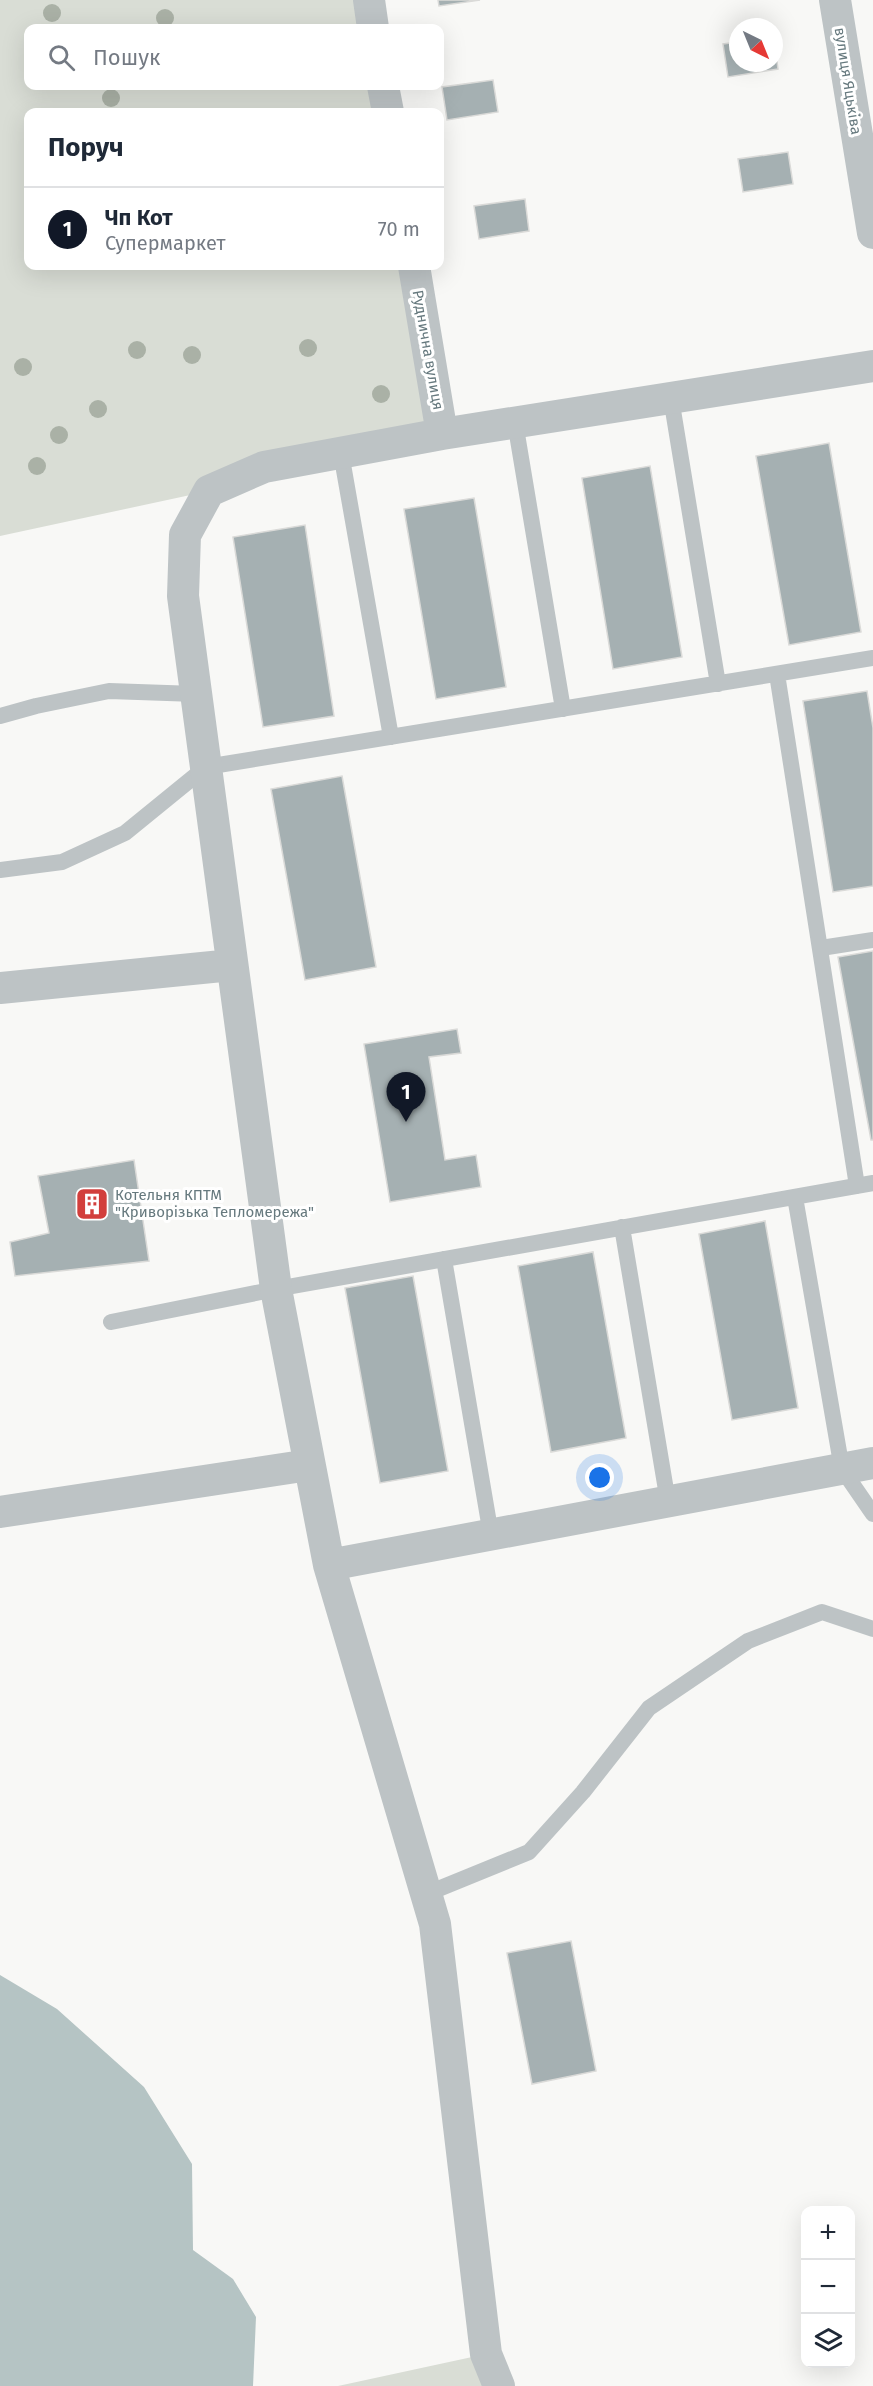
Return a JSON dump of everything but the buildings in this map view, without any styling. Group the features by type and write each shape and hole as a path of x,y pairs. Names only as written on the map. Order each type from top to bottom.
{"street":[{"path":"369,0 373,24"},
{"name":"вулиця Яцьківа","path":"835,0 873,233"},
{"path":"384,90 387,108"},
{"name":"Руднична вулиця","path":"415,270 442,434"},
{"path":"499,2386 486,2354 435,1924 328,1565 276,1288 183,596 185,535 209,491 264,467 442,434 873,366"},
{"path":"0,988 232,965"},
{"path":"328,1565 873,1463"},
{"path":"0,1512 309,1465"}],"lane":[{"path":"671,398 718,684"},
{"path":"515,422 563,709"},
{"path":"341,453 391,737"},
{"path":"0,870 62,862 124,833 206,767 873,658"},
{"path":"111,1322 276,1288 865,1185 821,948 777,674"},
{"path":"0,716 109,691 196,693"},
{"path":"821,948 873,940"},
{"path":"795,1197 842,1469 873,1514"},
{"path":"622,1227 668,1502"},
{"path":"444,1259 491,1535"},
{"path":"426,1894 529,1852 584,1792 649,1708 748,1641 822,1612 873,1629"}],"shaded area":[{"path":"0,0 369,0 372,24 24,24 24,90 384,90 387,108 24,108 24,270 415,270 442,434 209,491 0,536"},
{"path":"0,1975 57,2009 144,2087 192,2164 193,2250 233,2279 256,2317 253,2386 0,2386"},
{"path":"486,2354 499,2386 338,2386"}],"place":[{"name":"Чп Кот","path":"406,1122"},
{"name":"Котельня КПТМ \"Криворізька Тепломережа\"","path":"92,1204"}]}
